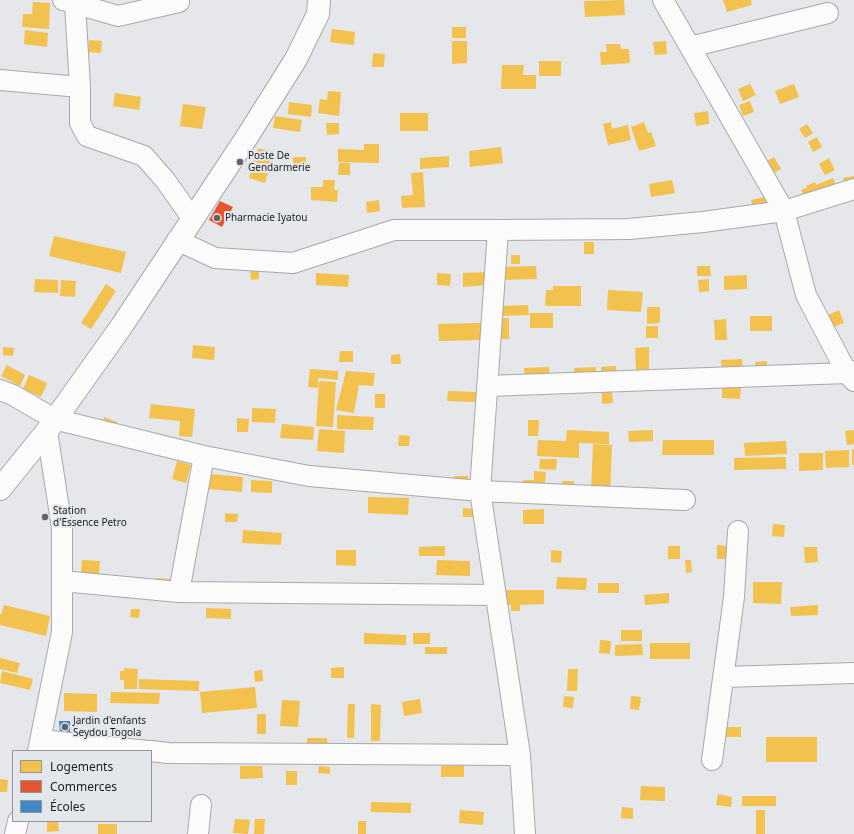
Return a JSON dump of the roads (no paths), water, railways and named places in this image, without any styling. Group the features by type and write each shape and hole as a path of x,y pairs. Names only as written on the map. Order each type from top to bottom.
{"street":[{"path":"0,489 50,425 121,327 177,240 247,137 296,59 318,14 319,0"},
{"path":"488,386 852,375 806,295 784,211 663,0"},
{"path":"179,2 118,16 69,2 80,87 80,123 87,136 144,156 192,218"},
{"path":"690,47 828,13"},
{"path":"0,80 80,87"},
{"path":"177,240 215,258 293,263 394,230 629,229 703,222 784,211 854,189"},
{"path":"498,230 480,491 520,755 525,834"},
{"path":"0,390 13,395 50,425 309,476 480,491 685,500"},
{"path":"50,425 62,528 62,632 39,746 126,750"},
{"path":"179,592 204,456"},
{"path":"712,760 734,597 738,531"},
{"path":"62,581 179,592 495,595"},
{"path":"724,677 854,673"},
{"path":"152,751 168,753 520,755"},
{"path":"198,834 201,806"},
{"path":"15,834 18,822"}],"place":[{"name":"Poste De Gendarmerie","path":"240,162"},
{"name":"Pharmacie Iyatou","path":"217,218"},
{"name":"Station d'Essence Petro","path":"45,517"},
{"name":"Jardin d'enfants Seydou Togola","path":"65,727"}]}
